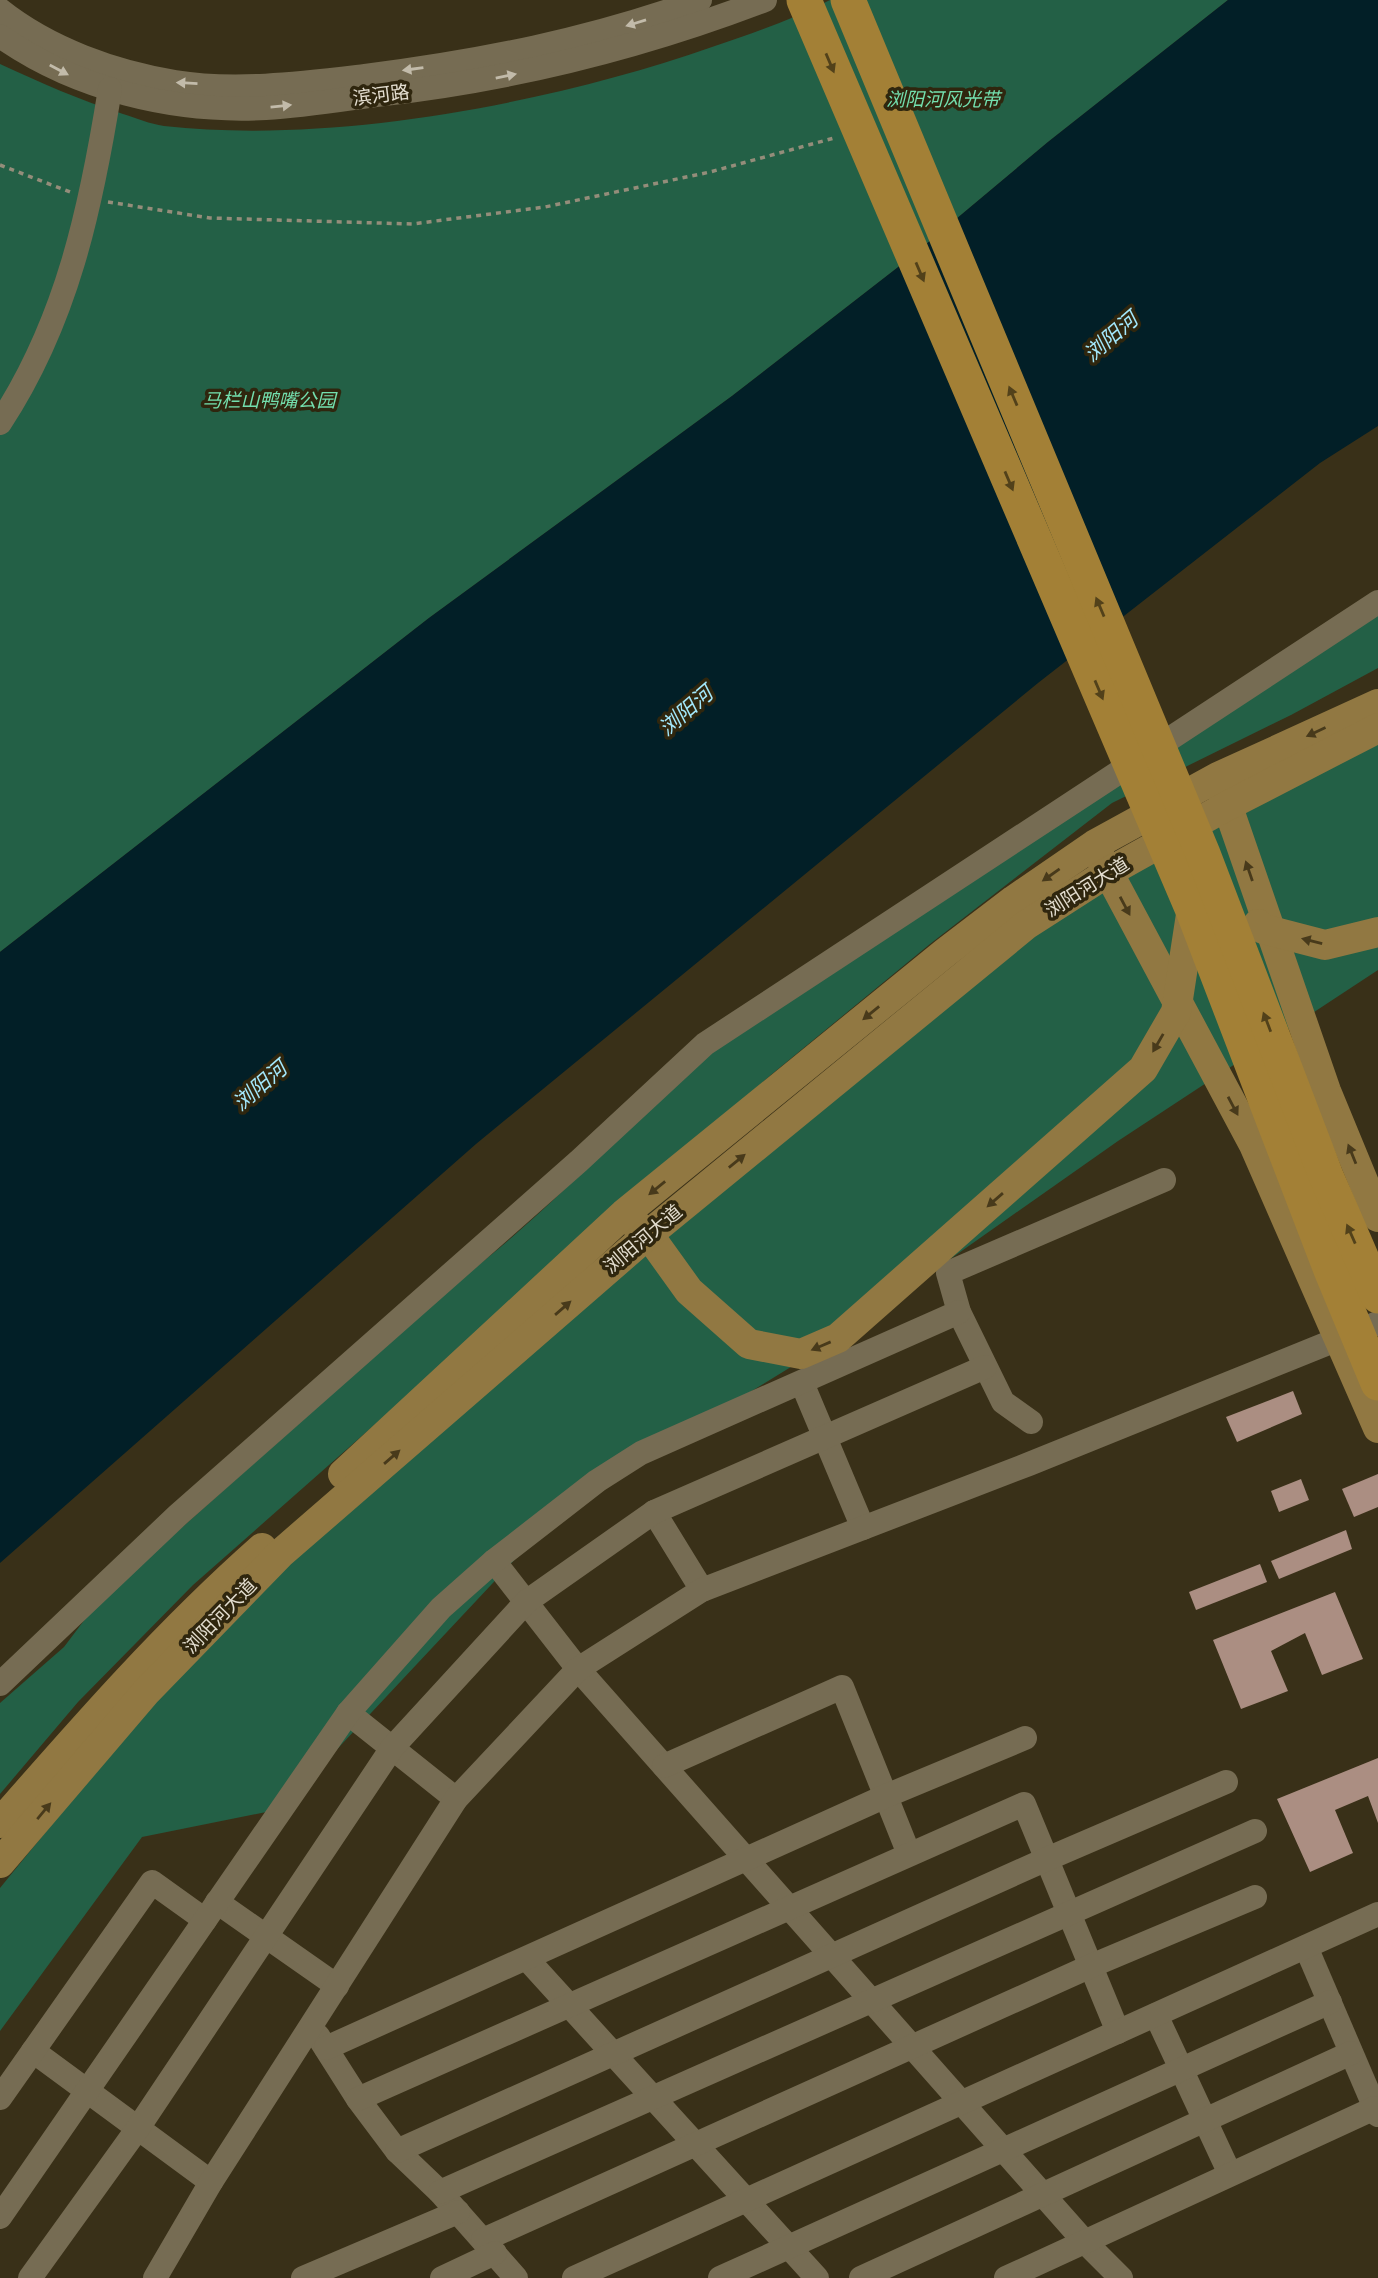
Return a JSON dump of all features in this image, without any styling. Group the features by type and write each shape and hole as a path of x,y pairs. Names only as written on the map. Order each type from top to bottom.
{"highway":[{"path":"804,0 1192,908 1331,1270 1378,1383"},
{"path":"848,0 1203,853 1326,1177 1378,1296"}],"main road":[{"name":"浏阳河大道","path":"0,1823 137,1668 199,1604 624,1214 946,952 1094,845 1218,778 1378,704"},
{"name":"浏阳河大道","path":"0,1863 146,1692 280,1554 648,1234 1026,925 1107,873 1227,806 1378,728"},
{"path":"1218,778 1326,1091 1378,1217"},
{"path":"1094,845 1254,1145 1378,1428"},
{"path":"1203,853 1263,929 1325,944 1378,932"},
{"path":"624,1214 648,1234 690,1291 749,1343 800,1354 838,1338 1143,1069 1176,1012 1192,908"}],"street":[{"name":"滨河路","path":"0,10 59,47 118,69 177,82 260,85 325,81 479,60 576,40 700,0"},
{"name":"滨河路","path":"0,36 70,76 110,89 195,105 264,108 424,90 515,74 621,50 765,0"},
{"path":"0,422 48,335 81,245 110,89"},
{"path":"0,1684 178,1515 579,1161 705,1044 1378,602"},
{"path":"1031,1422 1003,1402 959,1312 948,1273 1164,1180"},
{"path":"0,2217 348,1713 441,1608 494,1561 597,1481 641,1453 959,1312"},
{"path":"155,2278 211,2182 456,1799 578,1669 702,1590 1378,1323"},
{"path":"30,2278 138,2128 392,1748 526,1602 654,1512 985,1367"},
{"path":"802,1382 863,1528"},
{"path":"654,1512 702,1590"},
{"path":"494,1561 578,1669 745,1860 1003,2151 1121,2278"},
{"path":"664,1766 842,1687 909,1854"},
{"path":"348,1713 456,1799"},
{"path":"326,2048 886,1796 1025,1738"},
{"path":"397,2151 1047,1859 1226,1782"},
{"path":"358,2099 571,2007 789,1907 1024,1804 1118,2032"},
{"path":"440,2192 1255,1831"},
{"path":"0,2098 152,1882 267,1937 337,1986"},
{"path":"442,2278 489,2246 695,2145 1091,1966 1255,1897"},
{"path":"574,2278 1378,1914"},
{"path":"1006,2278 1230,2174 1376,2112 1306,1947"},
{"path":"527,1959 817,2278"},
{"path":"720,2278 1330,2002"},
{"path":"1156,2015 1230,2174"},
{"path":"311,2025 358,2099 397,2151 440,2192 516,2278"},
{"path":"33,2051 211,2182"},
{"path":"861,2278 1352,2053"},
{"path":"303,2278 458,2212"}],"path":[{"path":"916,110 941,102"},
{"path":"0,165 57,188 129,207 210,218 412,224 570,201 710,172 841,136"}],"green space":[{"name":"马栏山鸭嘴公园","path":"830,0 1228,0 1048,142 906,261 732,396 429,618 0,952 0,64 91,103 164,126 298,130 441,115 583,86 742,37"},
{"path":"1378,614 1378,668 1291,715 1112,803 930,944 772,1074 193,1585 78,1702 0,1794 0,1703 64,1647 98,1602 467,1274 535,1217 697,1065 731,1037"},
{"path":"1378,742 1378,970 1118,1141 838,1338 566,1505 281,1809 142,1837 0,2031 0,1888 221,1617 1026,925"}],"water":[{"name":"浏阳河","path":"1228,0 1378,0 1378,426 1320,463 1038,683 476,1144 0,1563 0,952 429,618 732,396 906,261 1048,142"}],"building":[{"path":"1293,1391 1302,1414 1237,1442 1226,1417"},
{"path":"1378,1474 1378,1507 1354,1517 1342,1489"},
{"path":"1301,1479 1309,1500 1279,1512 1271,1491"},
{"path":"1346,1530 1352,1549 1279,1579 1271,1561"},
{"path":"1260,1564 1267,1582 1196,1610 1189,1592"},
{"path":"1335,1592 1363,1659 1322,1675 1305,1633 1271,1651 1288,1691 1241,1709 1213,1640"},
{"path":"1378,1758 1378,1823 1368,1796 1335,1810 1353,1853 1310,1872 1277,1799"}],"park label":[{"name":"浏阳河风光带","path":"943,99"}]}
